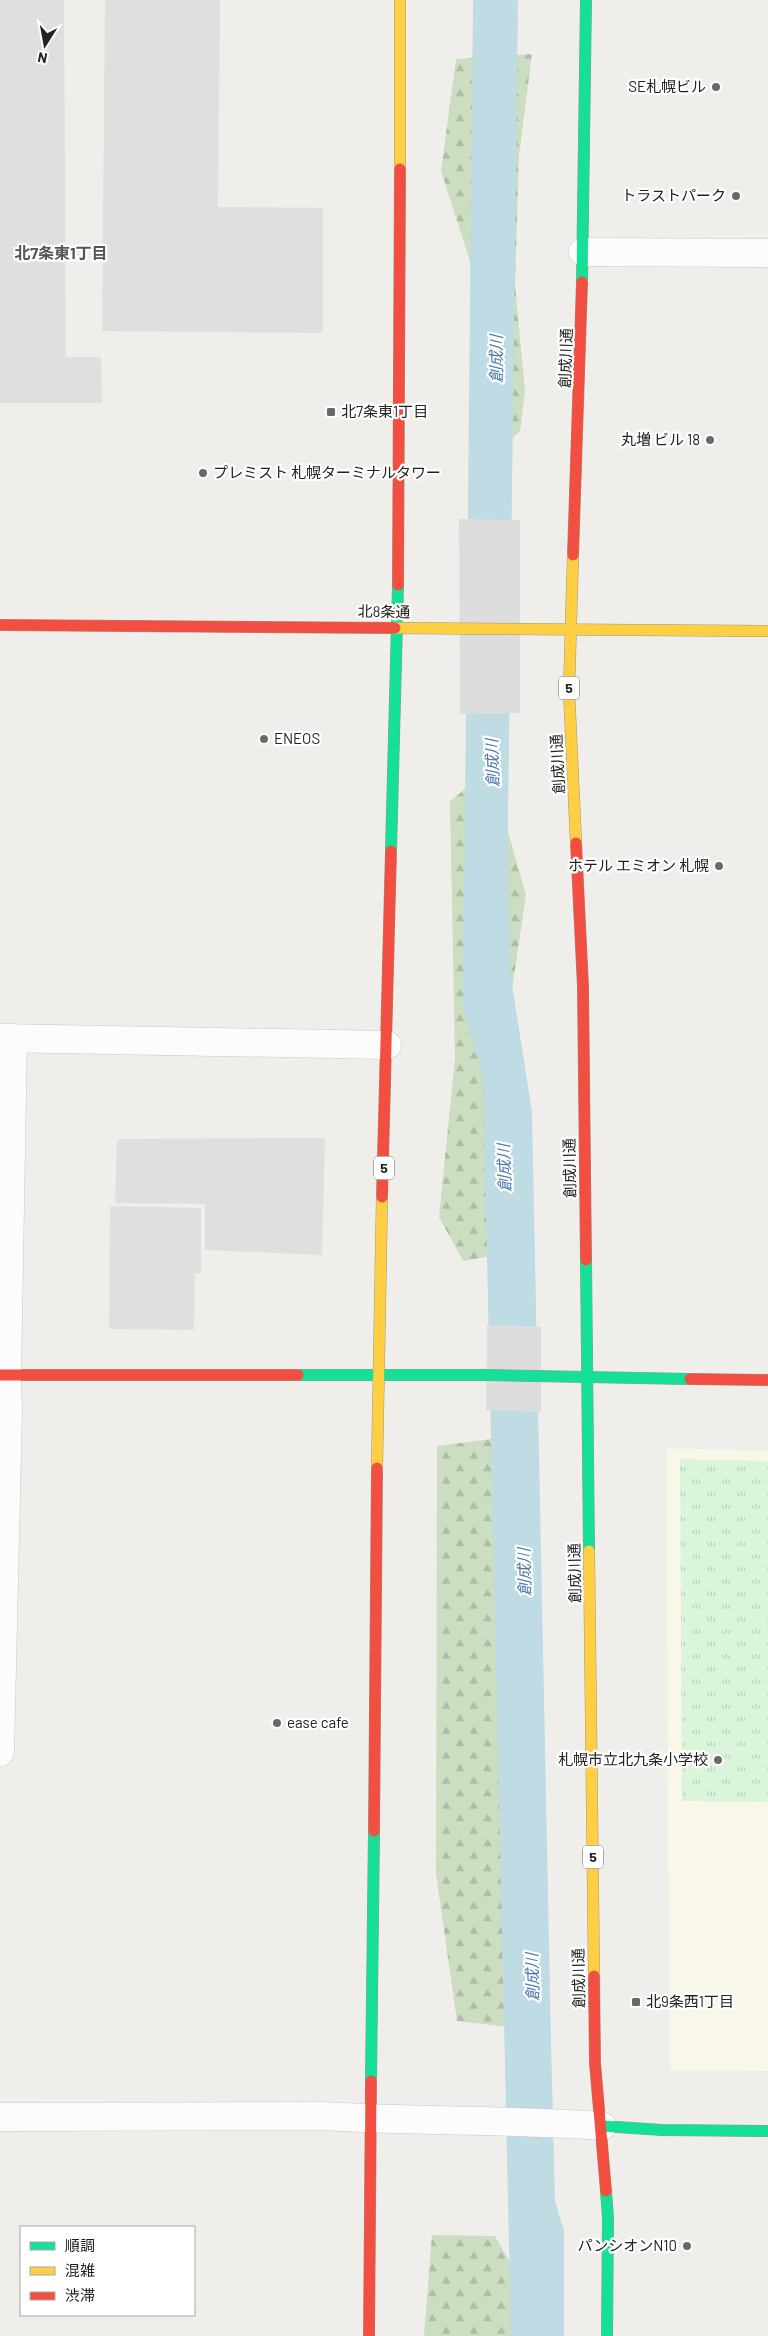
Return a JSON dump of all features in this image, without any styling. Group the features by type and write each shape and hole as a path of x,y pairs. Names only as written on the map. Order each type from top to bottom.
{"main road":[{"name":"5","path":"370,2336 370,2119 378,1375 399,525 400,0"},
{"name":"創成川通","path":"586,0 584,252 569,691 583,987 595,2063 602,2126 608,2218 607,2336"},
{"name":"北8条通","path":"0,625 395,627 571,631 768,631"},
{"path":"3,1375 486,1375 768,1380"},
{"path":"602,2126 662,2130 768,2131"}],"street":[{"path":"584,252 768,253"},
{"path":"0,1752 8,1410 3,1375 6,1038 387,1045"},
{"path":"0,2117 324,2116 370,2119 551,2122 602,2126"}],"shaded area":[{"path":"0,0 64,0 66,357 101,357 102,403 0,403"},
{"path":"105,0 220,0 218,207 323,208 323,333 102,331"},
{"path":"325,1138 322,1255 205,1250 205,1204 115,1203 117,1139"},
{"path":"110,1206 201,1208 201,1273 195,1274 194,1330 109,1329"},
{"name":"札幌市立北九条小学校","path":"666,1448 768,1451 768,2071 670,2070"}],"green space":[{"path":"532,54 519,156 515,284 525,392 520,431 497,452 480,292 441,171 456,59"},
{"path":"490,769 526,895 511,996 504,1254 463,1261 439,1217 455,1058 450,801"},
{"path":"491,1439 533,1570 509,2027 457,2021 436,1874 437,1446"},
{"path":"680,1459 768,1461 768,1802 682,1801"},
{"path":"432,2235 495,2236 548,2329 548,2336 424,2336"}],"water":[{"name":"創成川","path":"473,0 518,0 508,822 510,972 532,1112 555,2201 564,2231 564,2336 511,2336 483,1076 463,1006"}],"pier":[{"path":"459,519 520,520 520,713 460,714"},
{"path":"487,1325 541,1327 541,1412 486,1410"}],"traffic: fast":[{"path":"582,282 586,0"},
{"path":"391,851 398,585"},
{"path":"586,1260 589,1551"},
{"path":"298,1375 486,1375 690,1379"},
{"path":"371,2081 374,1831"},
{"path":"602,2126 662,2130 768,2131"},
{"path":"606,2191 608,2218 607,2336"}],"traffic: slow":[{"path":"400,0 400,169"},
{"path":"573,555 569,691 576,843"},
{"path":"395,628 768,631"},
{"path":"377,1468 382,1197"},
{"path":"589,1551 594,1976"}],"traffic: jam":[{"path":"398,585 400,169"},
{"path":"573,555 582,282"},
{"path":"0,625 395,628"},
{"path":"576,843 583,987 586,1260"},
{"path":"382,1197 391,851"},
{"path":"0,1375 298,1375"},
{"path":"690,1379 768,1380"},
{"path":"374,1831 377,1468"},
{"path":"594,1976 595,2063 606,2191"},
{"path":"369,2336 371,2081"}],"place":[{"name":"SE札幌ビル","path":"716,87"},
{"name":"トラストパーク","path":"736,196"},
{"name":"北7条東1丁目","path":"331,412"},
{"name":"丸増 ビル 18","path":"710,440"},
{"name":"プレミスト 札幌ターミナルタワー","path":"203,473"},
{"name":"ENEOS","path":"264,739"},
{"name":"ホテル エミオン 札幌","path":"719,866"},
{"name":"ease cafe","path":"277,1723"},
{"name":"札幌市立北九条小学校","path":"718,1760"},
{"name":"北9条西1丁目","path":"636,2002"},
{"name":"パンシオンN10","path":"687,2246"}],"district":[{"name":"北7条東1丁目","path":"61,253"}]}
